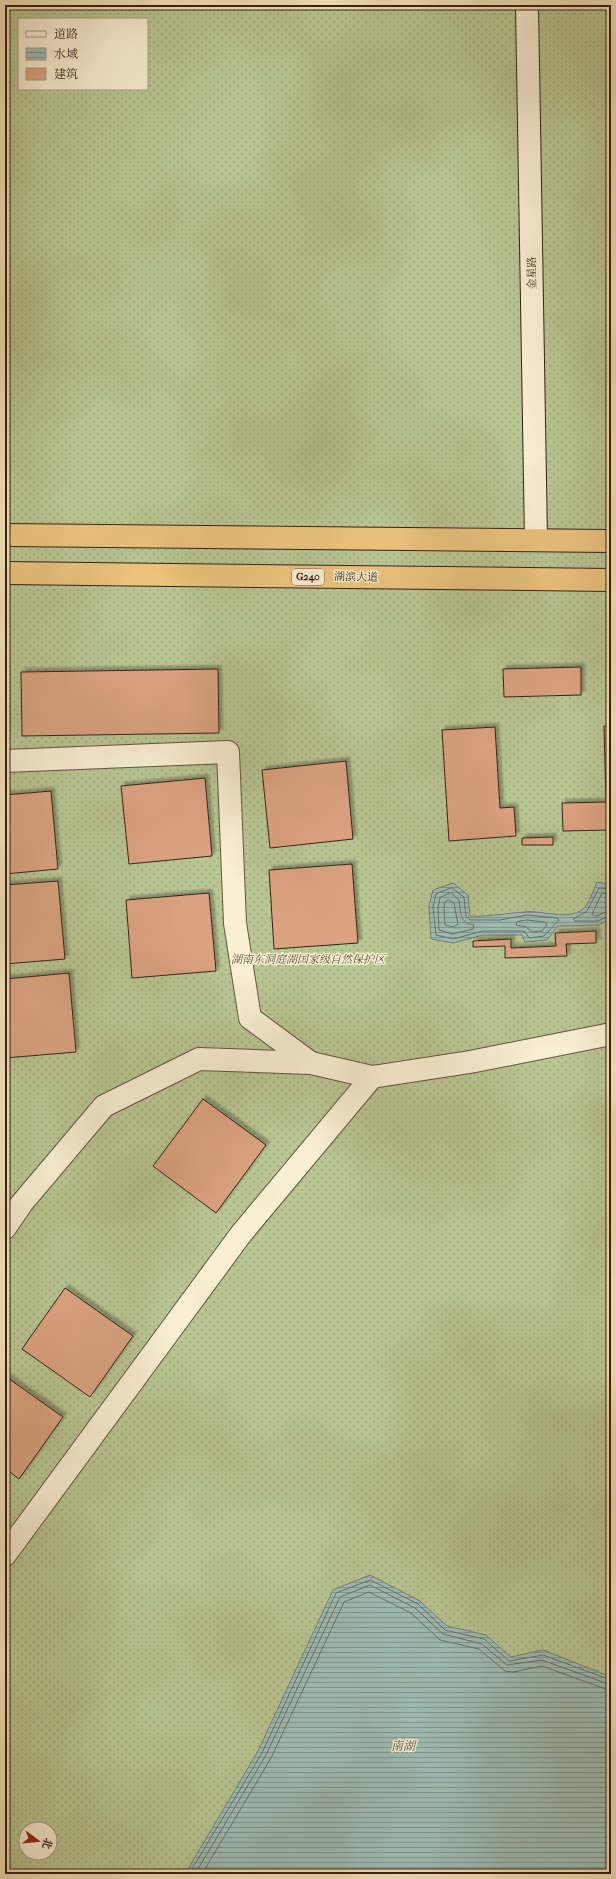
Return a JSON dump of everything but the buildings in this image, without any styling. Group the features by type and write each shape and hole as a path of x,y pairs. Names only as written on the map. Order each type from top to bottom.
{"highway":[{"path":"5,535 611,541"},
{"name":"湖滨大道","path":"5,573 611,580"}],"street":[{"name":"金星路","path":"527,5 536,540"},
{"path":"5,761 228,752 235,923 250,1018 311,1064"},
{"path":"5,1228 22,1203 104,1106 199,1059 311,1064 372,1077 470,1062 611,1034"},
{"path":"5,1555 241,1234 372,1077"}],"green space":[{"name":"湖南东洞庭湖国家级自然保护区","path":"5,5 611,5 611,1874 5,1874"}],"water":[{"path":"597,882 611,885 611,918 599,925 558,926 547,940 525,942 522,935 483,935 453,943 431,939 429,906 433,890 453,883 468,895 470,916 477,916 525,912 562,915 570,914 583,909 587,904"},
{"name":"南湖","path":"370,1575 420,1601 447,1626 486,1635 511,1657 543,1650 611,1677 611,1874 185,1874 258,1751 333,1590"}]}
